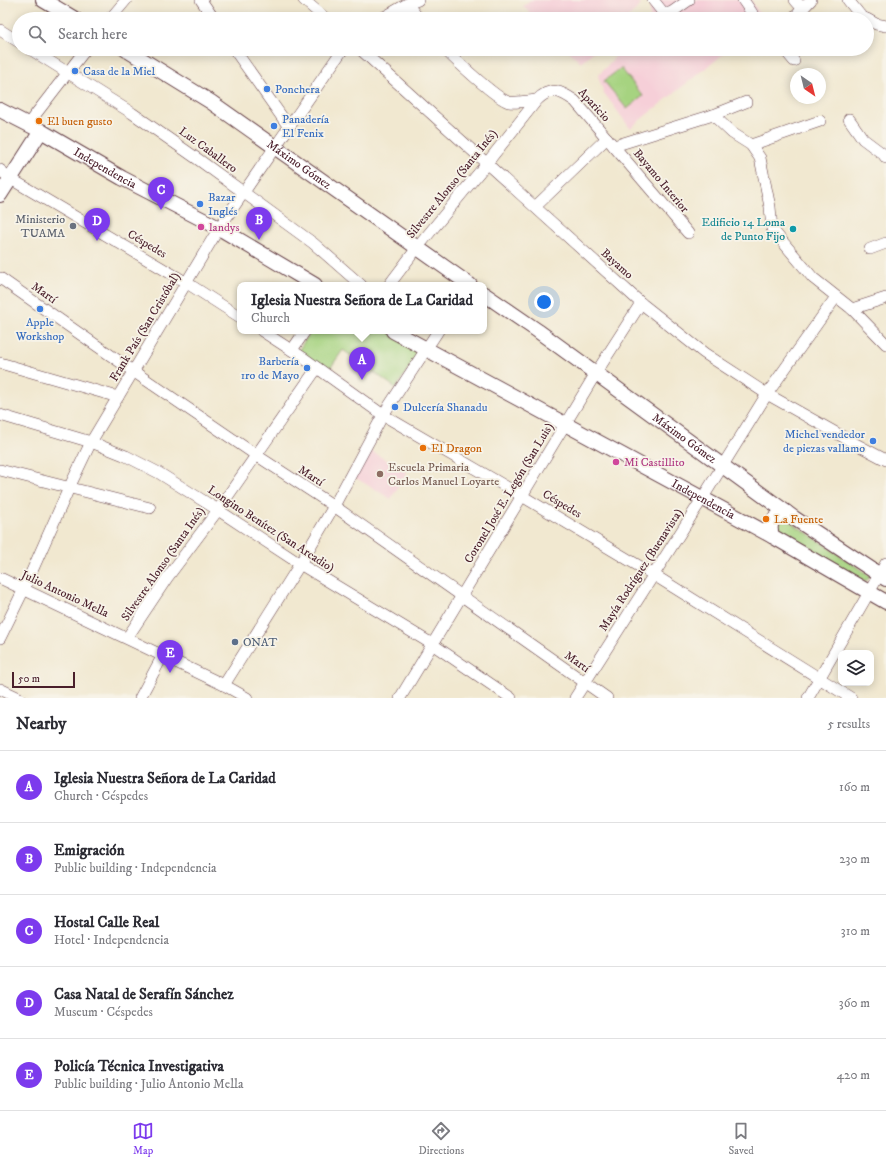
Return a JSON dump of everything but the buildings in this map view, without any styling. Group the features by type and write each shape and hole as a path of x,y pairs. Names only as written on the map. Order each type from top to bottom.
{"main road":[{"path":"43,0 63,12"},
{"name":"Máximo Gómez","path":"136,56 211,102 466,282"},
{"name":"Independencia","path":"0,110 35,127 122,178 219,228 310,282"},
{"path":"0,195 11,178 35,127"},
{"name":"Máximo Gómez","path":"487,296 538,331 786,512 882,577"},
{"name":"Independencia","path":"398,334 772,536 886,602"},
{"path":"772,536 769,528 771,523 778,515 786,512"}],"street":[{"path":"116,12 126,0"},
{"path":"201,0 209,12"},
{"path":"304,0 318,12"},
{"path":"393,12 418,0"},
{"path":"653,0 664,12"},
{"path":"672,12 689,0"},
{"path":"743,0 751,12"},
{"path":"795,0 803,9"},
{"path":"800,12 811,0"},
{"path":"848,0 858,12"},
{"path":"407,4 413,12"},
{"path":"874,23 886,26"},
{"path":"0,30 12,38"},
{"name":"Luz Caballero","path":"41,56 132,113 313,243 358,282"},
{"path":"35,127 67,73 80,56"},
{"path":"239,56 289,127"},
{"name":"Frank País (San Cristóbal)","path":"0,638 91,442 219,228 338,56"},
{"name":"Bayamo","path":"368,56 641,303 704,352 767,394 886,460"},
{"name":"Aparicio","path":"451,56 503,100 510,102 537,100 546,93 557,91 565,94 575,101 610,142"},
{"path":"790,56 794,61"},
{"name":"Silvestre Alonso (Santa Inés)","path":"391,282 537,100"},
{"path":"535,207 610,142 713,115 746,102"},
{"path":"713,115 732,133 751,145 760,158 770,207 772,229 813,278 852,309 886,344"},
{"path":"849,119 863,139 885,155"},
{"path":"751,145 820,121"},
{"name":"Bayamo Interior","path":"610,142 688,233"},
{"name":"Céspedes","path":"0,170 187,283 237,315"},
{"path":"870,249 886,243"},
{"name":"Martí","path":"0,278 134,372 334,506 607,698"},
{"name":"Mayía Rodríguez (Buenavista)","path":"575,698 723,466 767,394 836,297"},
{"path":"852,309 886,298"},
{"name":"Coronel José E. Legón (San Luis)","path":"400,698 596,373 641,303"},
{"name":"Céspedes","path":"267,334 292,350 383,416 522,496 654,575 851,698"},
{"path":"292,350 303,334"},
{"path":"224,685 300,564 334,506 383,416 436,334"},
{"path":"0,363 118,397"},
{"name":"Silvestre Alonso (Santa Inés)","path":"127,638 166,578 218,510 317,368"},
{"name":"Longino Benítez (San Arcadio)","path":"0,415 91,442 126,456 159,473 300,564 432,644 511,698"},
{"path":"0,470 150,508"},
{"path":"808,698 870,593 882,577 886,563"},
{"name":"Julio Antonio Mella","path":"0,578 163,655 247,698"},
{"path":"140,698 163,655"},
{"path":"0,689 19,698"}],"shaded area":[{"path":"531,0 636,0 641,5 634,12 529,12 523,6"},
{"path":"656,0 751,0 759,12 650,12 650,4"},
{"path":"574,56 588,56 581,63"},
{"path":"616,56 721,56 630,128 604,93 598,76"},
{"name":"Escuela Primaria Carlos Manuel Loyarte","path":"369,450 407,472 391,499 354,477"}],"green space":[{"path":"621,68 643,96 627,109 604,81"},
{"path":"309,334 391,334 415,347 418,353 396,388 343,350 328,371 298,351"},
{"path":"785,518 870,576 869,578 862,581 776,534 776,524"}],"place":[{"name":"Casa de la Miel","path":"75,71"},
{"name":"Ponchera","path":"267,89"},
{"name":"El buen gusto","path":"39,121"},
{"name":"Panadería El Fenix","path":"274,126"},
{"name":"Bazar Inglés","path":"200,204"},
{"name":"Hostal Calle Real","path":"161,210"},
{"name":"Ministerio TUAMA","path":"73,226"},
{"name":"landys","path":"201,227"},
{"name":"Edificio 14 Loma de Punto Fijo","path":"793,229"},
{"name":"Emigración","path":"259,240"},
{"name":"Casa Natal de Serafín Sánchez","path":"97,241"},
{"name":"Apple Workshop","path":"40,309"},
{"name":"Barbería 1ro de Mayo","path":"307,368"},
{"name":"Iglesia Nuestra Señora de La Caridad","path":"362,380"},
{"name":"Dulcería Shanadu","path":"395,407"},
{"name":"Michel vendedor de piezas vallamo","path":"873,441"},
{"name":"El Dragon","path":"423,448"},
{"name":"Mi Castillito","path":"616,462"},
{"name":"Escuela Primaria Carlos Manuel Loyarte","path":"380,474"},
{"name":"La Fuente","path":"766,519"},
{"name":"ONAT","path":"235,642"},
{"name":"Policía Técnica Investigativa","path":"170,673"}]}
